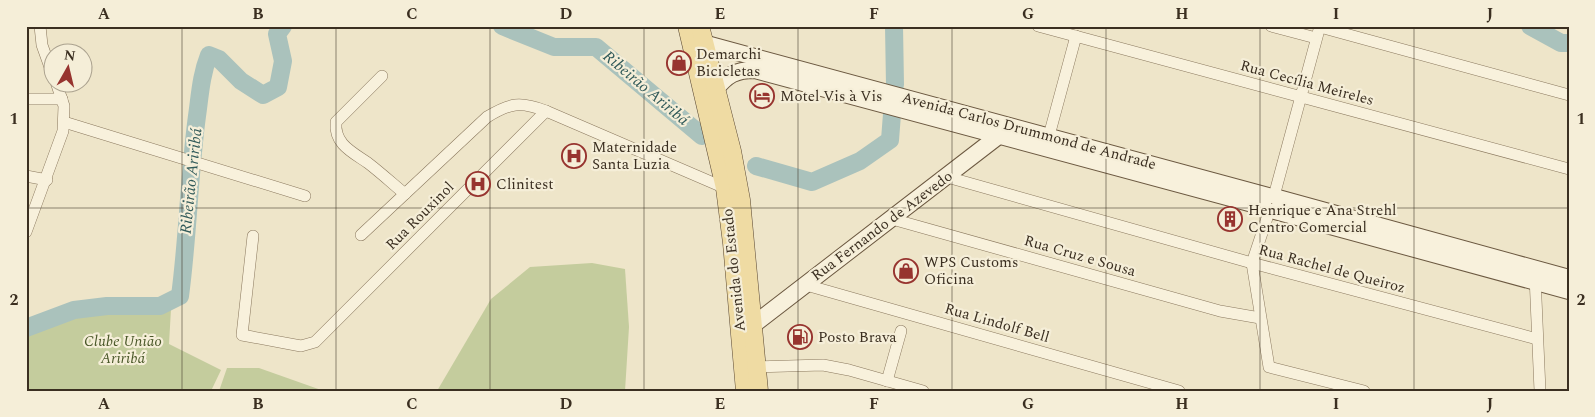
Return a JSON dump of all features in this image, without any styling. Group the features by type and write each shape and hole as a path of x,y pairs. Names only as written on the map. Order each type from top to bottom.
{"main road":[{"path":"687,26 724,151"},
{"path":"702,34 715,90 724,151"},
{"name":"Avenida Carlos Drummond de Andrade","path":"702,34 756,63 1535,275 1569,291"},
{"name":"Avenida Carlos Drummond de Andrade","path":"715,90 731,73 756,63"},
{"name":"Rua Fernando de Azevedo","path":"753,326 1005,131"},
{"name":"Avenida do Estado","path":"724,151 725,188 732,243 745,391"},
{"name":"Avenida do Estado","path":"724,151 744,223 759,391"},
{"name":"Avenida Carlos Drummond de Andrade","path":"1535,275 1569,278"}],"street":[{"path":"40,26 42,45"},
{"name":"Rua Cecília Meireles","path":"1038,26 1569,169"},
{"path":"1271,26 1316,38"},
{"path":"1364,391 1269,367 1252,263 1271,203 1320,26 1569,95"},
{"path":"1047,142 1076,36"},
{"path":"382,76 336,122 335,132 349,152 367,163 405,194"},
{"path":"26,232 59,148 64,122 60,92"},
{"path":"26,99 62,98"},
{"path":"361,235 487,117 510,105 528,105 546,110 725,188"},
{"name":"Rua Rouxinol","path":"253,236 242,335 301,346 315,342 546,110"},
{"path":"64,122 305,196"},
{"path":"26,176 47,180"},
{"name":"Rua Rachel de Queiroz","path":"947,176 1252,263 1537,339"},
{"name":"Rua Cruz e Sousa","path":"892,219 1220,311 1260,318"},
{"path":"1535,275 1540,391"},
{"name":"Rua Lindolf Bell","path":"806,285 1179,391"},
{"path":"887,381 901,331"},
{"path":"757,367 824,365 923,391"}],"green space":[{"path":"592,263 625,269 629,327 625,391 437,391 491,299 530,267"},
{"name":"Clube União Ariribá","path":"171,309 169,344 221,370 211,391 26,391 26,334 74,314 108,310"},
{"path":"227,368 259,368 324,391 219,391"}],"waterway":[{"name":"Ribeirão Ariribá","path":"26,328 74,310 107,306 160,306 180,296 197,116 202,78 209,55 219,59 241,81 263,95 278,87 283,61 277,34 283,26"},
{"name":"Ribeirão Ariribá","path":"502,26 554,47 596,47 702,136"},
{"name":"Ribeirão Ariribá","path":"894,26 895,85"},
{"name":"Ribeirão Ariribá","path":"1530,26 1561,43 1569,43"},
{"name":"Ribeirão Ariribá","path":"756,166 812,182 860,161 890,140 892,114"}],"place":[{"name":"Demarchi Bicicletas","path":"679,63"},
{"name":"Motel Vis à Vis","path":"762,96"},
{"name":"Maternidade Santa Luzia","path":"574,156"},
{"name":"Clinitest","path":"478,184"},
{"name":"Henrique e Ana Strehl Centro Comercial","path":"1230,219"},
{"name":"WPS Customs Oficina","path":"906,271"},
{"name":"Posto Brava","path":"800,337"}]}
